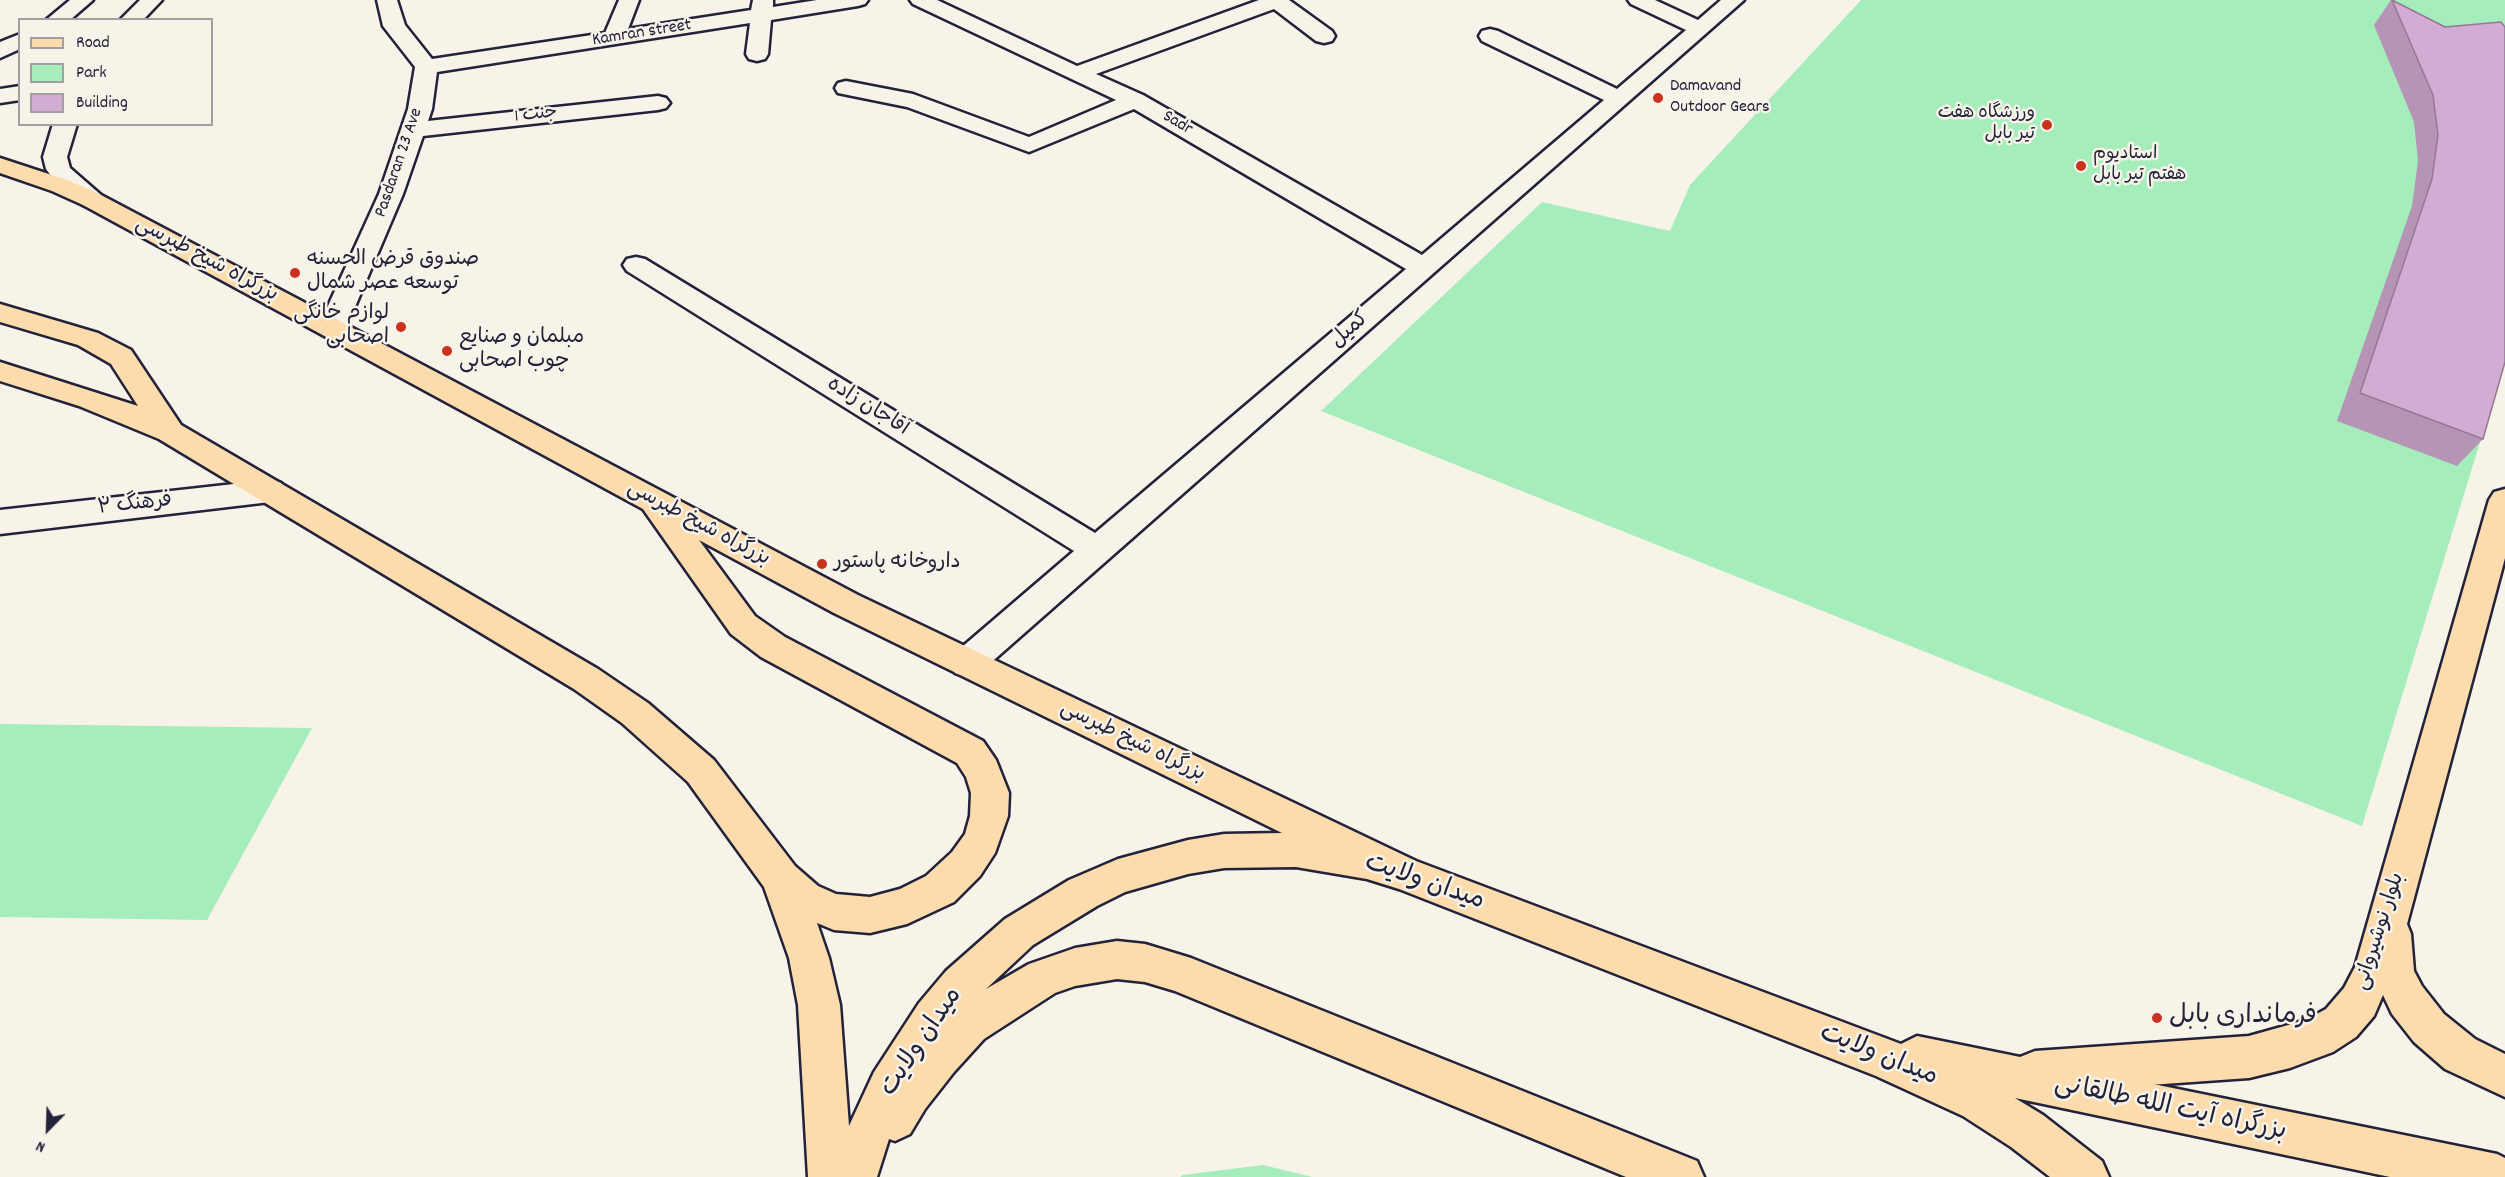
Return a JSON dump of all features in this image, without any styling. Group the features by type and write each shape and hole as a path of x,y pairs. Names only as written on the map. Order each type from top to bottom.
{"main road":[{"name":"بزرگراه شیخ طبرسی","path":"0,165 62,186 92,200 846,604 1402,873"},
{"path":"0,313 88,339 121,357 170,432"},
{"path":"0,371 89,399 170,432 586,679 635,713 701,771 781,878 804,899 834,912 870,915 907,906 940,889 966,864 981,841 989,816 990,793 983,771 970,752 773,647 743,625 652,500"},
{"name":"بلوار نوشیروانی","path":"2000,1074 2249,1057 2318,1038 2341,1023 2359,1002 2374,970 2505,500"},
{"name":"میدان ولایت","path":"854,1177 871,1126 889,1087 934,1017 961,985 1012,939 1050,911 1083,893 1118,877 1152,866 1224,851 1296,850 1367,862 1402,873 1929,1076 1978,1101 2027,1131 2086,1177"},
{"path":"781,878 809,958 819,1005 831,1177"},
{"path":"2393,899 2390,946 2394,973 2407,1000 2429,1028 2460,1054 2505,1076"},
{"path":"859,1177 910,1094 939,1057 969,1025 1004,1000 1042,978 1075,967 1117,960 1145,963 1177,972 1681,1177"},
{"name":"بزرگراه آیت الله طالقانی","path":"1842,1042 2497,1177"}],"street":[{"path":"59,18 83,0"},
{"path":"132,18 152,0"},
{"path":"387,0 394,27 426,67"},
{"path":"614,38 629,0"},
{"name":"Kamran street","path":"426,67 614,38 763,8 858,0"},
{"name":"Sadr","path":"920,0 1135,100 1424,268"},
{"path":"1638,0 1701,29"},
{"name":"کمیل","path":"967,663 1734,0"},
{"path":"1076,74 1277,1 1324,36"},
{"path":"757,54 763,8"},
{"path":"1490,36 1620,99"},
{"path":"0,51 18,41"},
{"name":"Pasdaran 23 Ave","path":"332,328 391,194 420,109 426,67"},
{"path":"846,88 913,102 1029,145 1135,100"},
{"path":"0,96 18,93"},
{"name":"جنت 1","path":"413,130 658,103"},
{"path":"64,126 55,157 58,169 66,179 92,200"},
{"name":"آقاجان زاده","path":"636,265 1097,550"},
{"name":"فرهنگ ۲","path":"0,522 270,491"}],"green space":[{"path":"1861,0 2505,0 2505,361 2362,826 1321,411 1542,202 1670,231 1690,185"},
{"path":"0,724 312,728 207,920 0,917"},
{"path":"1263,1165 1312,1177 1180,1177 1183,1175"}],"building":[{"path":"2392,0 2445,27 2501,22 2505,27 2505,362 2483,439 2360,393 2432,179 2438,135 2433,95"}],"place":[{"name":"Damavand Outdoor Gears","path":"1658,98"},
{"name":"ورزشگاه هفت تیر بابل","path":"2047,125"},
{"name":"استادیوم هفتم تیر بابل","path":"2081,166"},
{"name":"صندوق قرض الحسنه توسعه عصر شمال","path":"295,273"},
{"name":"لوازم خانگی اصحابی","path":"401,327"},
{"name":"مبلمان و صنایع چوب اصحابی","path":"447,351"},
{"name":"داروخانه پاستور","path":"822,564"},
{"name":"فرمانداری بابل","path":"2157,1018"}]}
